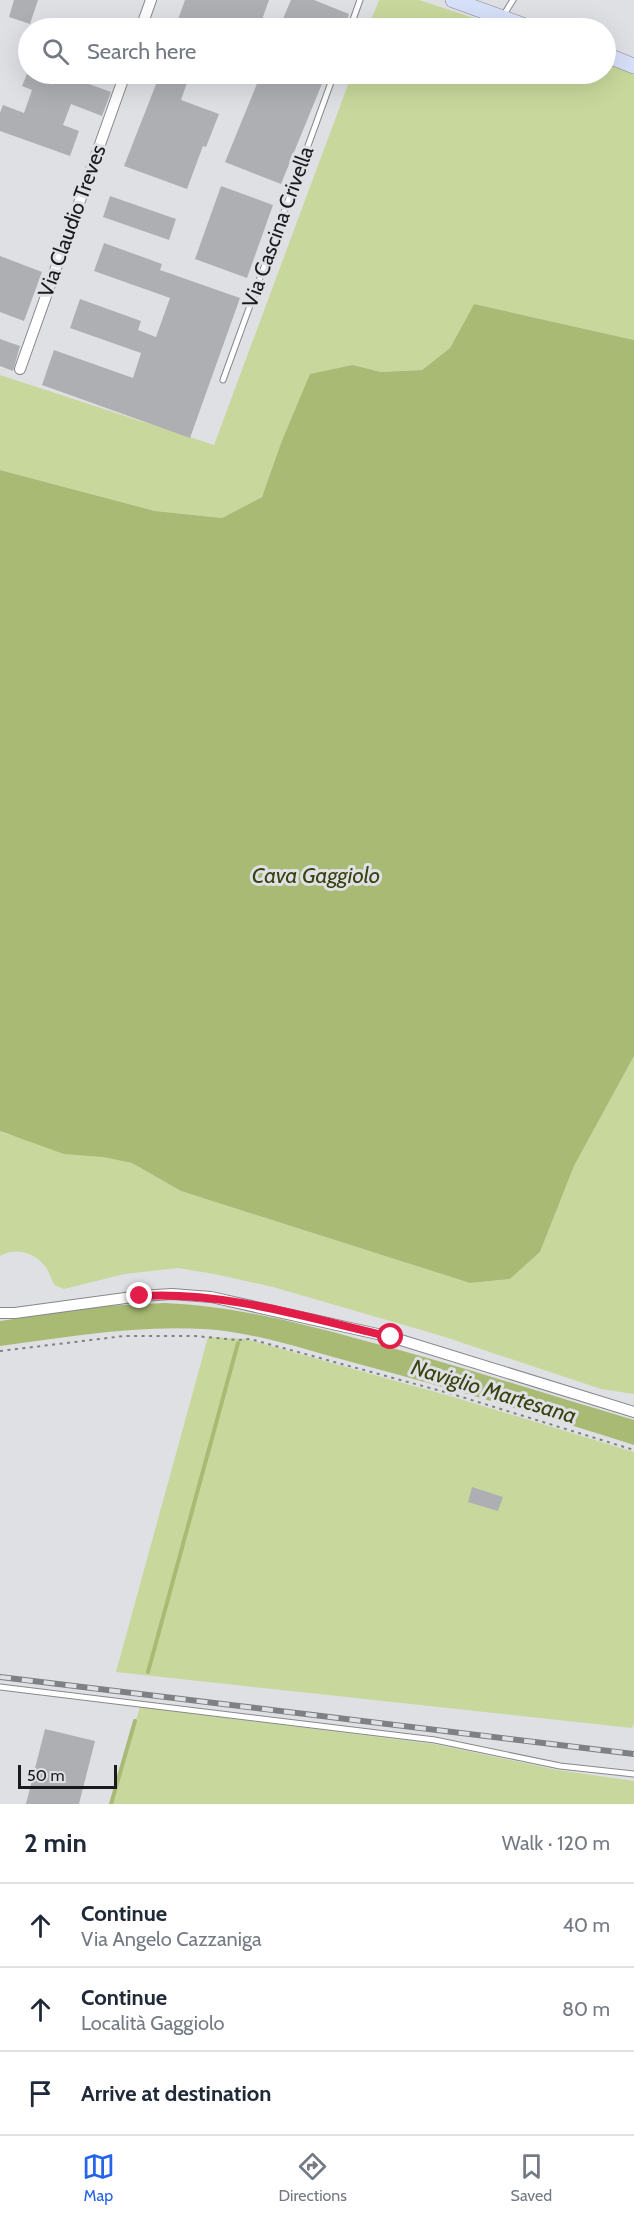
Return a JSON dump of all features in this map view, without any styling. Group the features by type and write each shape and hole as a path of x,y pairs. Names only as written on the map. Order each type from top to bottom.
{"street":[{"path":"145,18 152,0"},
{"path":"453,0 502,18"},
{"path":"616,59 634,66"},
{"name":"Via Claudio Treves","path":"20,369 121,84"},
{"path":"0,1313 15,1313 140,1296 172,1294 211,1297 391,1337 634,1412"}],"lane":[{"path":"354,18 360,0"},
{"path":"502,18 513,0"},
{"name":"Via Cascina Crivella","path":"223,380 330,84"},
{"path":"0,1687 435,1740 560,1766 634,1774"}],"path":[{"path":"0,1351 124,1336 250,1339 452,1394 634,1450"}],"shaded area":[{"path":"379,0 419,0 474,18 372,18"},
{"path":"616,67 634,73 634,340 474,304 450,348 422,370 381,372 353,365 281,443 262,497 222,518 155,511 0,470 0,375 214,445 348,84 616,84"},
{"path":"634,1056 634,1394 601,1389 442,1336 273,1287 214,1274 178,1268 125,1274 64,1289 56,1286 46,1267 35,1257 18,1251 0,1256 0,1131 132,1163 181,1191 470,1283 510,1279 540,1252 574,1166"},
{"path":"208,1337 246,1339 457,1398 634,1452 634,1723 632,1728 116,1672"},
{"path":"140,1707 434,1744 558,1770 634,1781 634,1804 110,1804"}],"water":[{"name":"Cava Gaggiolo","path":"474,304 634,340 634,1056 574,1166 540,1252 510,1279 470,1283 181,1191 132,1163 103,1157 64,1154 0,1131 0,470 155,511 222,518 262,497 281,443 310,374 353,365 381,372 422,370 450,348"},
{"name":"Naviglio Martesana","path":"165,1303 240,1311 289,1321 396,1349 634,1420 634,1445 460,1392 280,1342 223,1331 153,1329 0,1346 0,1321 103,1306"}],"building":[{"path":"14,0 38,0 32,18 18,18 18,20 9,17"},
{"path":"185,0 269,0 263,18 179,18"},
{"path":"291,0 314,0 349,14 348,18 283,18"},
{"path":"23,84 89,84 111,92 102,116 71,104 63,125 79,131 70,156 0,131 0,113 3,105 24,113 32,90 22,86"},
{"path":"156,84 187,84 181,100 219,114 206,147 203,146 187,189 124,166"},
{"path":"257,84 322,84 281,184 225,162"},
{"path":"221,186 273,205 247,278 195,259"},
{"path":"110,196 176,219 169,240 103,217"},
{"path":"104,243 162,264 160,270 240,298 190,438 42,385 54,350 133,378 141,353 70,328 80,299 141,321 138,330 156,337 170,298 94,271"},
{"path":"0,256 42,272 24,321 0,312"},
{"path":"0,339 20,346 13,371 0,366"},
{"path":"472,1487 503,1497 498,1511 468,1502"},
{"path":"45,1729 95,1741 79,1804 26,1804"}],"waterway":[{"path":"148,1672 238,1343"},
{"path":"111,1804 135,1721"}],"railway":[{"path":"0,1677 634,1754"}],"route":[{"path":"140,1296 172,1294 211,1297 391,1337"}]}
